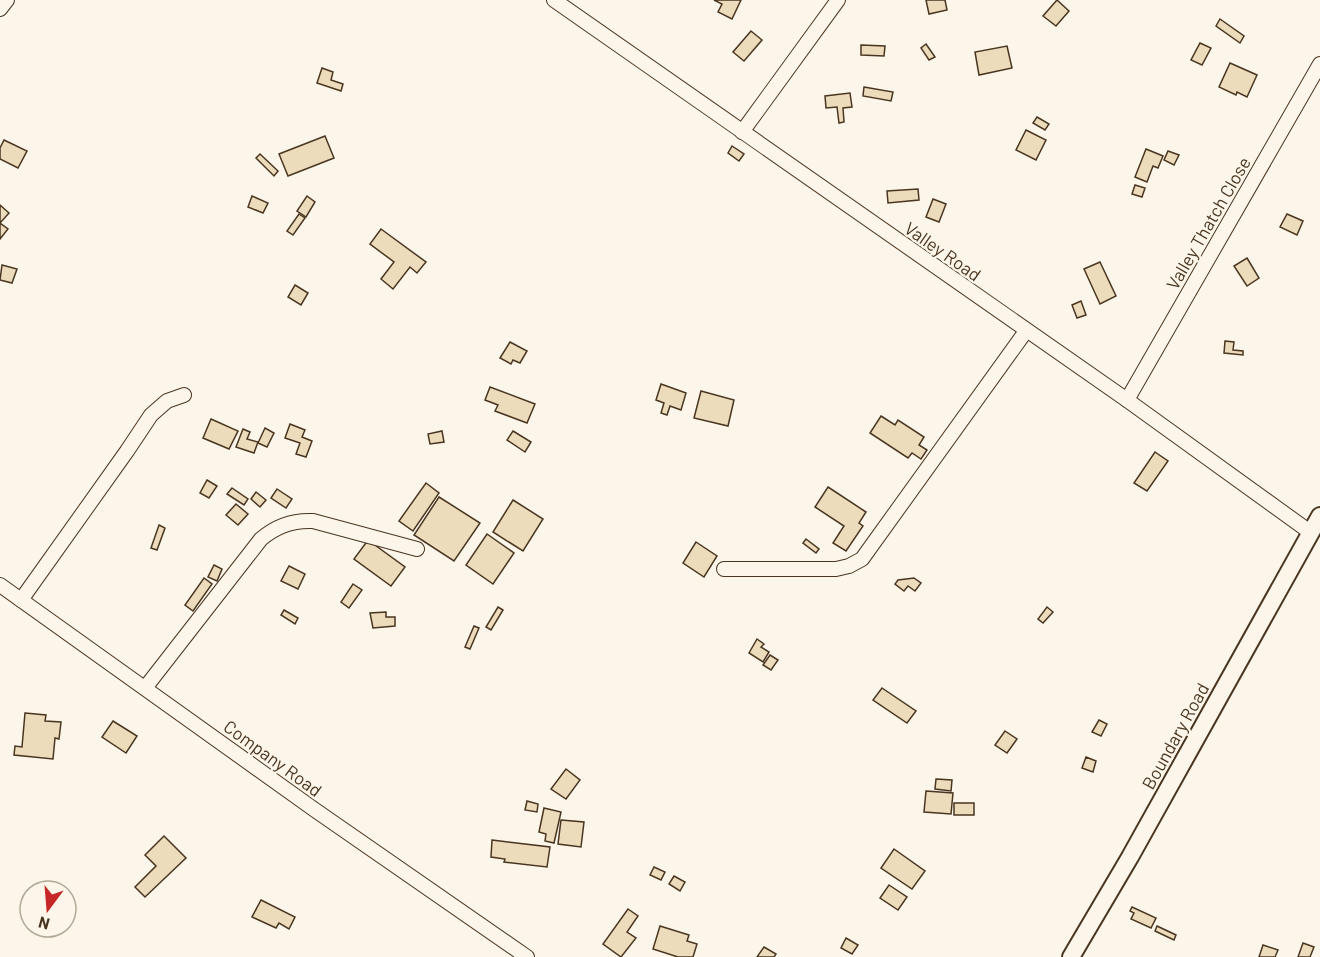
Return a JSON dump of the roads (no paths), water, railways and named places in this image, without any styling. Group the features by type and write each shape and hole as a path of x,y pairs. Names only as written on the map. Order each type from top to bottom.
{"main road":[{"name":"Boundary Road","path":"1071,957 1130,857 1320,516"}],"street":[{"path":"0,9 7,0"},
{"name":"Valley Road","path":"554,0 1127,400 1310,532"},
{"path":"742,132 838,0"},
{"name":"Valley Thatch Close","path":"1127,400 1320,64"},
{"path":"724,569 836,569 849,566 862,559 1026,331"},
{"path":"21,600 151,415 161,405 184,395"},
{"path":"145,688 261,539 274,529 301,520 313,521 417,549"},
{"name":"Company Road","path":"0,585 527,957"}]}
